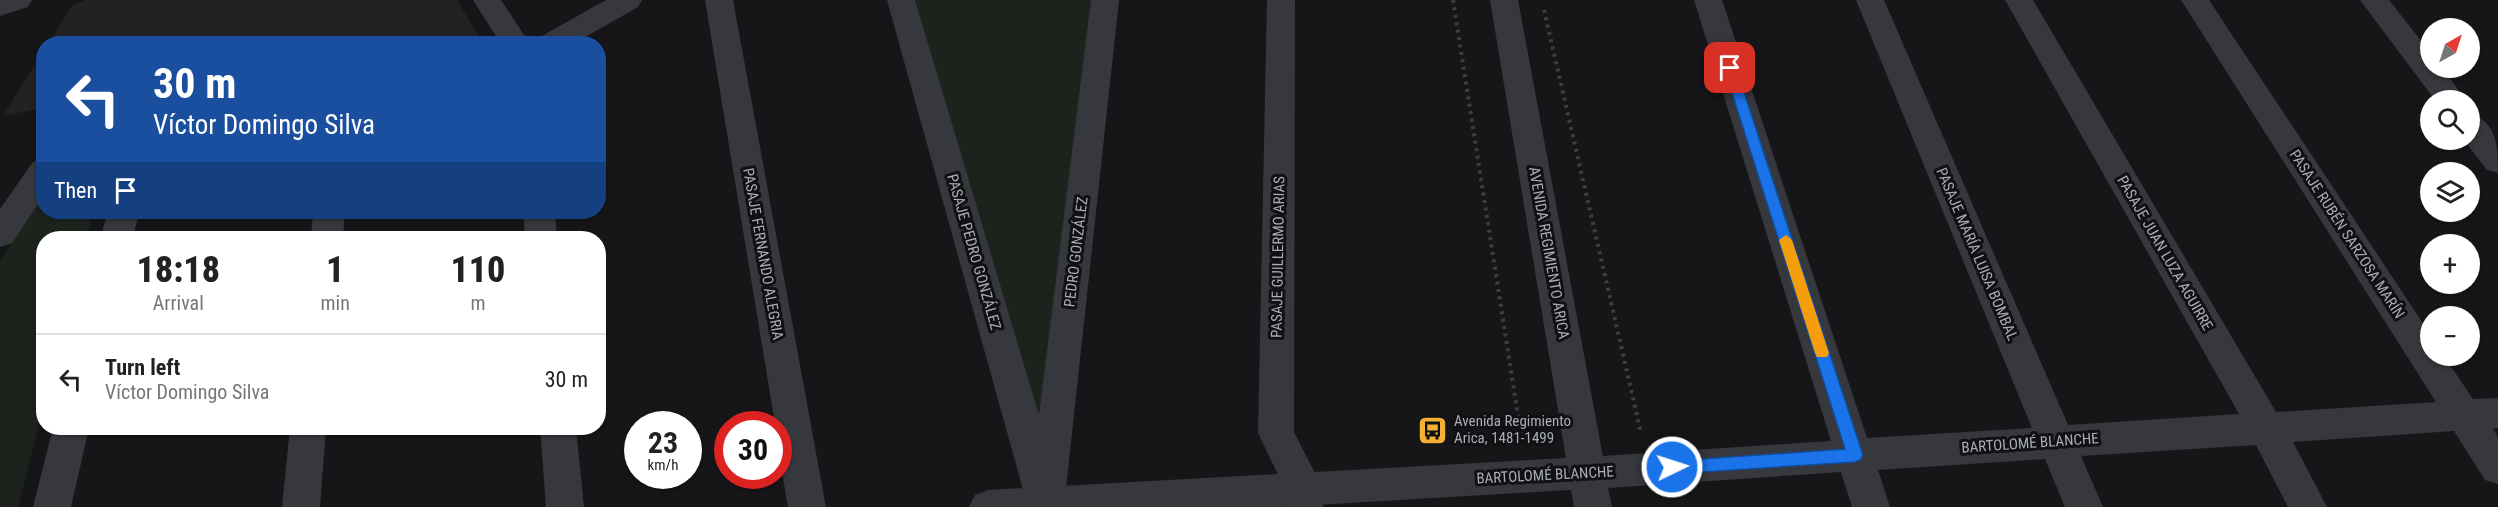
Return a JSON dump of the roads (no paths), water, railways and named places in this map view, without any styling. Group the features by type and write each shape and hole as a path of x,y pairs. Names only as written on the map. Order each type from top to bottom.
{"street":[{"path":"0,8 18,0"},
{"path":"487,0 511,36"},
{"path":"564,36 628,0"},
{"name":"PASAJE FERNANDO ALEGRIA","path":"719,0 807,507"},
{"name":"PASAJE PEDRO GONZÁLEZ","path":"901,0 1046,504"},
{"name":"PEDRO GONZÁLEZ","path":"1046,504 1105,0"},
{"name":"PASAJE GUILLERMO ARIAS","path":"1281,0 1276,433 1304,498"},
{"name":"AVENIDA REGIMIENTO ARICA","path":"1504,0 1590,490"},
{"path":"1708,0 1871,507"},
{"name":"PASAJE MARÍA LUISA BOMBAL","path":"1870,0 2084,507"},
{"name":"PASAJE JUAN LUZA AGUIRRE","path":"2019,0 2266,428 2308,507"},
{"name":"PASAJE RUBÉN SARZOSA MARÍN","path":"2195,0 2481,414 2498,468"},
{"path":"2374,0 2443,90"},
{"path":"2480,138 2498,162"},
{"path":"0,234 36,182"},
{"name":"BARTOLOMÉ BLANCHE","path":"988,507 1304,498 1527,476 1590,490 1649,469 2481,414"},
{"path":"52,507 69,435"},
{"path":"301,507 307,435"},
{"path":"559,435 565,507"}],"place":[{"name":"Avenida Regimiento Arica, 1481-1499","path":"1433,430"}]}
